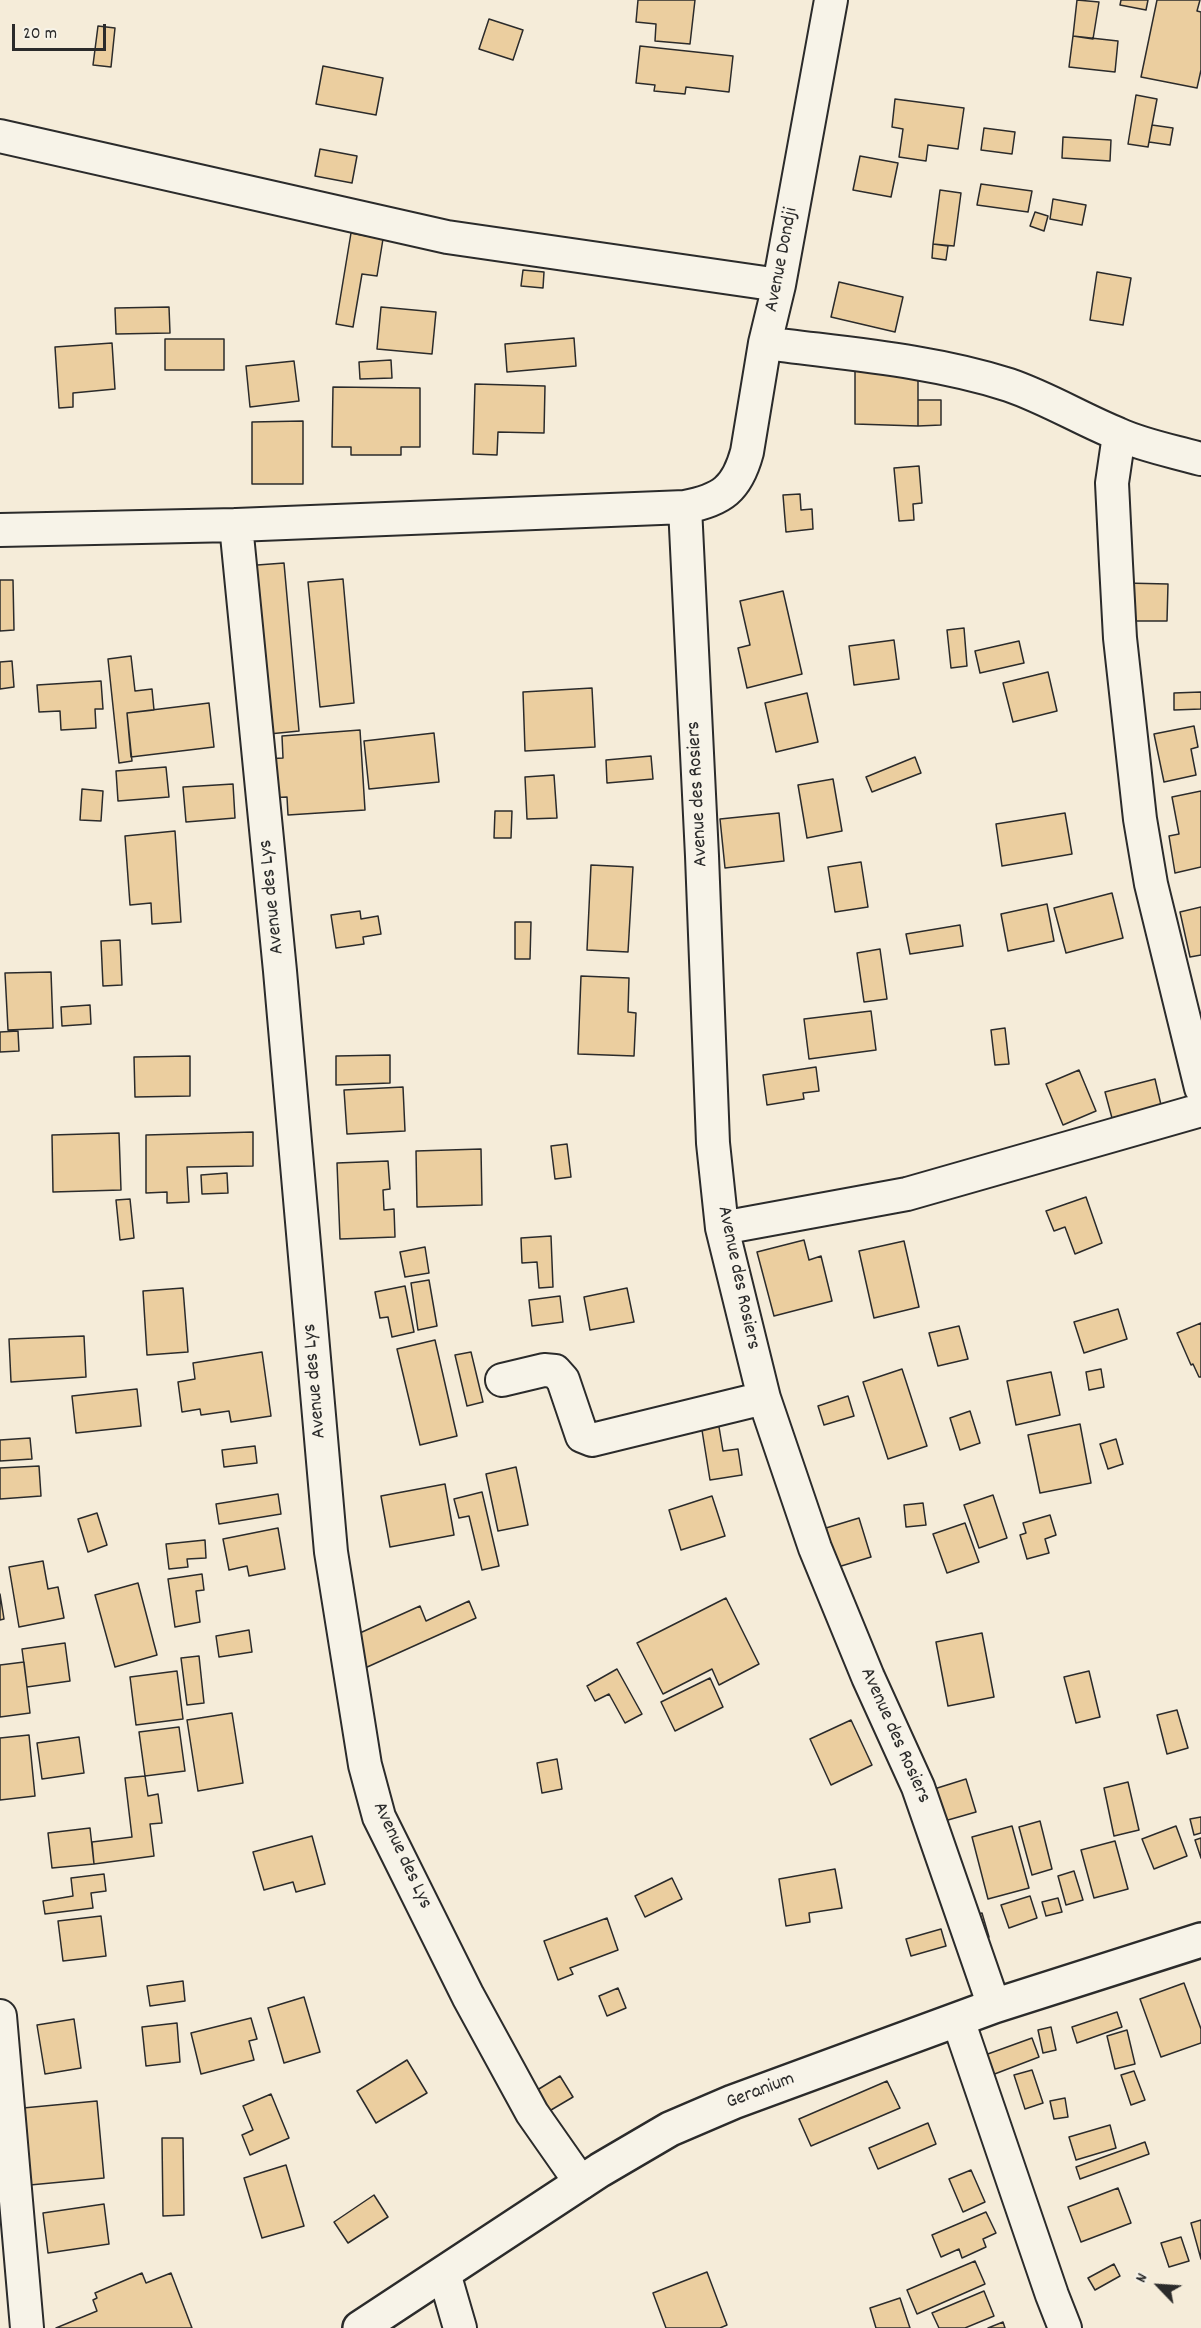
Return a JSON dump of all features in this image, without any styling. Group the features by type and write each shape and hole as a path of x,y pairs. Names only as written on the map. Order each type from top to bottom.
{"street":[{"name":"Avenue Dondji","path":"696,505 722,496 733,485 743,468 831,0"},
{"path":"0,136 447,237 779,285"},
{"path":"765,344 915,363 957,371 1009,385 1038,396 1119,435 1201,459"},
{"path":"1119,435 1112,483 1120,638 1140,819 1151,884 1201,1088"},
{"path":"0,530 236,525 696,505"},
{"name":"Avenue des Rosiers","path":"696,505 702,845 713,1143 722,1228 764,1398 816,1548 868,1677 918,1787 994,2006"},
{"name":"Avenue des Lys","path":"236,525 280,971 331,1552 365,1765 379,1817 468,1995 532,2113 581,2183"},
{"path":"722,1228 907,1194 1201,1110"},
{"path":"502,1380 544,1370 555,1371 563,1380 582,1436 591,1440 764,1398"},
{"name":"Geranium","path":"360,2328 581,2183 670,2129 734,2102 994,2006 1201,1940"},
{"path":"0,2016 27,2328"},
{"path":"958,2020 1065,2328"},
{"path":"444,2273 460,2328"}],"building":[{"path":"638,0 695,0 690,44 655,41 656,24 636,22"},
{"path":"1077,0 1099,2 1093,39 1073,36"},
{"path":"1121,0 1148,0 1146,10 1120,5"},
{"path":"1157,0 1200,0 1197,11 1201,12 1201,70 1197,88 1141,77"},
{"path":"489,19 523,30 513,60 479,49"},
{"path":"98,26 115,28 111,67 93,65"},
{"path":"1073,36 1118,41 1115,72 1069,67"},
{"path":"640,46 733,56 729,92 686,87 685,94 654,91 655,85 636,83"},
{"path":"323,66 383,78 376,115 316,104"},
{"path":"1136,95 1157,99 1148,147 1128,144"},
{"path":"895,99 964,108 958,149 928,145 926,161 899,157 903,129 892,127"},
{"path":"1152,125 1173,128 1170,145 1149,142"},
{"path":"984,128 1015,132 1012,154 981,150"},
{"path":"1063,137 1111,140 1110,161 1062,158"},
{"path":"320,149 357,156 352,183 315,176"},
{"path":"860,156 898,163 891,197 853,190"},
{"path":"981,184 1032,191 1028,212 977,205"},
{"path":"940,190 961,193 954,246 933,244"},
{"path":"1053,199 1086,205 1082,225 1050,219"},
{"path":"1035,212 1048,216 1044,231 1030,226"},
{"path":"351,233 383,239 377,276 362,274 353,327 336,324"},
{"path":"933,244 948,246 946,260 932,258"},
{"path":"523,270 544,272 543,288 521,286"},
{"path":"1097,272 1131,278 1123,325 1090,320"},
{"path":"839,282 903,297 895,332 831,317"},
{"path":"169,307 170,333 116,334 115,308"},
{"path":"381,307 436,312 432,354 377,349"},
{"path":"574,338 576,366 507,372 505,344"},
{"path":"165,339 224,339 224,370 165,370"},
{"path":"112,343 115,389 73,393 73,407 59,408 55,347"},
{"path":"391,360 392,378 360,379 359,362"},
{"path":"294,361 299,401 250,407 246,366"},
{"path":"855,371 918,371 918,426 855,424"},
{"path":"475,384 545,386 544,433 498,432 497,455 473,454"},
{"path":"333,387 420,388 420,447 401,447 401,455 351,455 351,447 332,447"},
{"path":"918,400 941,400 941,425 918,426"},
{"path":"303,421 303,484 252,484 252,422"},
{"path":"919,466 922,503 913,504 914,520 899,521 894,468"},
{"path":"800,494 801,510 812,509 813,529 786,532 783,495"},
{"path":"284,563 299,731 259,735 244,566"},
{"path":"343,579 354,703 320,707 308,582"},
{"path":"0,580 13,580 14,630 0,631"},
{"path":"1124,583 1168,584 1167,621 1124,621"},
{"path":"783,591 802,674 747,688 738,648 750,645 740,601"},
{"path":"964,628 967,666 951,668 947,630"},
{"path":"894,640 899,679 854,685 849,646"},
{"path":"1019,641 1024,663 980,673 975,651"},
{"path":"131,656 135,691 152,689 154,710 127,713 132,761 119,763 108,659"},
{"path":"12,661 14,687 0,689 0,662"},
{"path":"1048,672 1057,711 1013,722 1003,683"},
{"path":"101,681 103,709 95,709 96,728 61,730 60,711 39,712 37,685"},
{"path":"592,688 595,747 525,751 523,692"},
{"path":"1201,692 1201,709 1174,710 1174,693"},
{"path":"807,693 818,742 776,752 765,703"},
{"path":"209,703 214,747 131,757 127,713"},
{"path":"1194,726 1198,747 1191,749 1196,775 1164,782 1154,734"},
{"path":"360,730 365,810 288,815 287,797 267,798 265,759 283,758 282,736"},
{"path":"434,733 439,782 369,789 364,741"},
{"path":"651,756 653,779 607,783 606,760"},
{"path":"915,757 921,773 872,792 866,777"},
{"path":"166,767 169,797 118,801 116,771"},
{"path":"554,775 557,818 527,819 525,777"},
{"path":"833,779 842,831 807,838 798,785"},
{"path":"233,784 235,818 186,822 183,787"},
{"path":"82,789 103,791 101,821 80,820"},
{"path":"1201,791 1201,867 1175,873 1169,836 1179,834 1172,797"},
{"path":"495,811 512,811 511,838 494,838"},
{"path":"779,813 784,861 725,868 720,819"},
{"path":"1065,813 1072,854 1002,866 996,824"},
{"path":"175,831 181,922 152,924 151,903 130,905 125,836"},
{"path":"861,862 868,907 835,912 828,867"},
{"path":"591,865 633,867 628,952 587,950"},
{"path":"1112,893 1123,938 1066,953 1054,908"},
{"path":"1047,904 1054,941 1008,951 1001,914"},
{"path":"1201,907 1201,955 1190,957 1180,912"},
{"path":"360,911 361,919 378,916 381,934 363,937 364,944 336,948 331,915"},
{"path":"515,922 531,922 530,959 515,959"},
{"path":"960,925 963,946 910,954 906,934"},
{"path":"120,940 122,985 103,986 101,941"},
{"path":"880,949 887,999 864,1002 857,953"},
{"path":"51,972 53,1028 8,1030 5,973"},
{"path":"581,976 629,978 628,1012 636,1013 634,1056 578,1054"},
{"path":"90,1005 91,1024 62,1026 61,1007"},
{"path":"871,1011 876,1050 809,1059 804,1019"},
{"path":"1005,1028 1009,1064 995,1065 991,1030"},
{"path":"18,1031 19,1051 0,1052 0,1032"},
{"path":"390,1055 390,1083 336,1085 336,1056"},
{"path":"190,1056 190,1096 135,1097 134,1057"},
{"path":"816,1067 819,1091 803,1093 804,1099 767,1105 763,1075"},
{"path":"1079,1070 1096,1111 1063,1125 1046,1084"},
{"path":"1155,1079 1161,1105 1112,1118 1105,1092"},
{"path":"403,1087 405,1131 347,1134 344,1090"},
{"path":"253,1132 253,1166 187,1167 189,1202 167,1203 167,1192 146,1193 146,1135"},
{"path":"119,1133 121,1190 53,1192 52,1135"},
{"path":"567,1144 571,1177 555,1179 551,1146"},
{"path":"481,1149 482,1205 417,1207 416,1151"},
{"path":"388,1161 390,1189 383,1190 384,1210 394,1209 395,1237 340,1239 337,1163"},
{"path":"227,1173 228,1193 202,1194 201,1175"},
{"path":"1086,1197 1102,1243 1075,1254 1065,1227 1054,1231 1046,1211"},
{"path":"130,1199 134,1238 120,1240 116,1200"},
{"path":"551,1236 553,1287 539,1288 537,1262 522,1263 521,1238"},
{"path":"804,1240 809,1260 821,1256 832,1301 774,1316 757,1252"},
{"path":"904,1241 919,1307 874,1318 859,1251"},
{"path":"425,1247 429,1273 405,1277 400,1252"},
{"path":"429,1280 437,1326 418,1330 411,1283"},
{"path":"405,1286 414,1332 392,1337 388,1317 380,1318 375,1292"},
{"path":"183,1288 188,1352 147,1355 143,1291"},
{"path":"627,1288 634,1322 590,1330 584,1297"},
{"path":"560,1296 563,1322 532,1326 529,1300"},
{"path":"1118,1309 1127,1339 1084,1353 1074,1322"},
{"path":"1201,1323 1201,1377 1199,1377 1177,1333"},
{"path":"959,1326 968,1359 938,1366 929,1333"},
{"path":"84,1336 86,1377 11,1382 9,1339"},
{"path":"435,1340 457,1436 420,1445 397,1349"},
{"path":"262,1352 271,1416 231,1422 229,1411 201,1415 200,1409 182,1412 178,1382 195,1379 193,1363"},
{"path":"471,1352 483,1402 467,1406 455,1355"},
{"path":"902,1369 927,1446 888,1459 863,1382"},
{"path":"1101,1369 1104,1387 1089,1390 1086,1372"},
{"path":"1051,1372 1060,1415 1016,1425 1007,1381"},
{"path":"137,1389 141,1426 76,1433 72,1396"},
{"path":"848,1396 854,1416 824,1425 818,1406"},
{"path":"970,1411 980,1443 960,1450 950,1418"},
{"path":"718,1421 723,1451 738,1449 742,1475 710,1480 701,1424"},
{"path":"1080,1424 1091,1483 1040,1493 1028,1435"},
{"path":"30,1438 32,1459 0,1461 0,1440"},
{"path":"1116,1439 1123,1464 1108,1469 1100,1444"},
{"path":"255,1446 257,1463 224,1467 222,1450"},
{"path":"39,1466 41,1496 0,1499 0,1468"},
{"path":"516,1467 528,1525 498,1531 486,1474"},
{"path":"445,1484 454,1535 390,1547 381,1496"},
{"path":"482,1492 499,1566 482,1570 469,1516 459,1518 454,1499"},
{"path":"278,1494 281,1514 219,1524 216,1504"},
{"path":"993,1495 1007,1538 979,1548 964,1505"},
{"path":"712,1496 725,1536 681,1550 669,1510"},
{"path":"923,1503 926,1525 906,1527 904,1505"},
{"path":"97,1513 107,1545 88,1552 78,1519"},
{"path":"1050,1515 1056,1535 1045,1539 1049,1553 1027,1559 1020,1535 1026,1533 1023,1523"},
{"path":"859,1518 871,1557 838,1567 826,1528"},
{"path":"965,1523 979,1562 947,1573 933,1534"},
{"path":"278,1528 285,1569 249,1576 247,1566 229,1570 223,1539"},
{"path":"205,1540 206,1558 187,1559 188,1567 169,1569 166,1544"},
{"path":"43,1561 48,1589 58,1587 64,1618 19,1627 9,1567"},
{"path":"202,1574 204,1590 196,1591 200,1622 175,1627 168,1579"},
{"path":"138,1583 157,1655 115,1667 95,1595"},
{"path":"0,1594 4,1619 0,1620"},
{"path":"726,1598 759,1664 719,1685 712,1669 663,1694 637,1643"},
{"path":"469,1601 476,1618 365,1668 351,1637 420,1606 426,1621"},
{"path":"249,1630 252,1652 219,1657 216,1636"},
{"path":"982,1633 994,1697 948,1706 936,1642"},
{"path":"65,1643 70,1681 27,1687 22,1649"},
{"path":"199,1656 204,1703 187,1705 181,1658"},
{"path":"24,1662 30,1713 0,1717 0,1665"},
{"path":"617,1669 642,1714 625,1723 609,1694 595,1701 587,1686"},
{"path":"177,1671 183,1719 136,1725 130,1677"},
{"path":"1089,1671 1100,1717 1076,1723 1064,1677"},
{"path":"710,1678 723,1707 675,1731 661,1702"},
{"path":"1177,1710 1188,1748 1167,1754 1157,1715"},
{"path":"232,1713 243,1783 198,1791 187,1720"},
{"path":"851,1720 872,1765 831,1785 810,1739"},
{"path":"179,1727 185,1771 145,1776 139,1732"},
{"path":"29,1735 35,1796 0,1800 0,1738"},
{"path":"79,1737 84,1773 42,1779 37,1743"},
{"path":"557,1759 562,1789 542,1793 537,1763"},
{"path":"145,1776 148,1796 158,1794 162,1823 150,1824 154,1856 94,1864 92,1842 132,1837 125,1778"},
{"path":"966,1779 976,1812 941,1822 931,1790"},
{"path":"1128,1782 1139,1830 1114,1836 1104,1788"},
{"path":"1201,1817 1201,1833 1194,1835 1190,1819"},
{"path":"1040,1821 1052,1869 1032,1875 1019,1827"},
{"path":"1012,1826 1029,1888 988,1899 972,1837"},
{"path":"1176,1826 1187,1856 1154,1869 1142,1839"},
{"path":"90,1828 94,1864 52,1868 48,1833"},
{"path":"312,1836 325,1884 296,1892 293,1882 264,1890 253,1852"},
{"path":"1201,1838 1201,1858 1195,1840"},
{"path":"1115,1841 1128,1889 1094,1898 1081,1850"},
{"path":"835,1869 842,1908 809,1913 810,1922 786,1926 779,1879"},
{"path":"1074,1871 1083,1900 1066,1905 1058,1876"},
{"path":"104,1874 106,1891 91,1893 93,1908 45,1914 43,1901 73,1896 71,1878"},
{"path":"672,1878 682,1899 645,1917 635,1896"},
{"path":"1030,1896 1037,1918 1009,1928 1001,1905"},
{"path":"1058,1898 1062,1912 1046,1916 1042,1902"},
{"path":"982,1913 989,1937 975,1941 968,1917"},
{"path":"101,1916 106,1956 63,1961 58,1921"},
{"path":"607,1918 618,1950 570,1968 573,1974 558,1980 544,1941"},
{"path":"941,1929 946,1946 911,1956 906,1939"},
{"path":"183,1981 185,2001 150,2006 147,1986"},
{"path":"1184,1983 1201,2029 1201,2043 1161,2057 1140,1999"},
{"path":"618,1988 626,2008 607,2016 599,1996"},
{"path":"304,1997 320,2052 284,2063 268,2008"},
{"path":"1117,2012 1122,2027 1077,2043 1072,2027"},
{"path":"251,2018 257,2039 249,2041 254,2060 201,2074 191,2033"},
{"path":"74,2019 81,2068 45,2074 37,2025"},
{"path":"177,2023 180,2062 146,2066 142,2027"},
{"path":"1051,2027 1056,2050 1043,2053 1038,2030"},
{"path":"1127,2030 1135,2064 1115,2069 1107,2036"},
{"path":"1032,2038 1039,2057 992,2075 985,2055"},
{"path":"407,2060 427,2093 376,2123 357,2091"},
{"path":"1032,2070 1043,2103 1025,2109 1014,2075"},
{"path":"1134,2071 1145,2100 1131,2105 1121,2075"},
{"path":"560,2076 573,2097 546,2113 534,2092"},
{"path":"887,2081 900,2108 811,2146 799,2119"},
{"path":"271,2094 289,2138 250,2155 242,2135 253,2130 243,2106"},
{"path":"1065,2098 1068,2117 1054,2119 1050,2101"},
{"path":"97,2101 104,2178 30,2185 23,2108"},
{"path":"928,2123 936,2144 878,2169 869,2148"},
{"path":"1110,2125 1116,2148 1076,2160 1069,2137"},
{"path":"162,2138 183,2138 184,2215 163,2216"},
{"path":"1145,2142 1149,2154 1080,2179 1076,2167"},
{"path":"286,2165 304,2226 262,2238 244,2178"},
{"path":"971,2170 985,2202 963,2212 949,2179"},
{"path":"1118,2188 1131,2223 1081,2242 1068,2207"},
{"path":"374,2195 388,2217 348,2243 334,2222"},
{"path":"104,2204 109,2244 48,2253 43,2213"},
{"path":"986,2212 996,2233 983,2239 986,2247 962,2258 959,2249 941,2257 932,2235"},
{"path":"1201,2220 1201,2259 1191,2223"},
{"path":"1181,2237 1189,2261 1169,2267 1161,2243"},
{"path":"975,2261 985,2284 917,2314 907,2290"},
{"path":"1114,2264 1120,2276 1095,2290 1088,2278"},
{"path":"707,2272 727,2325 720,2328 666,2328 653,2293"},
{"path":"142,2273 146,2283 171,2273 192,2328 56,2328 97,2311 93,2300 97,2298 95,2293"},
{"path":"984,2291 994,2316 965,2328 939,2328 932,2313"},
{"path":"900,2298 910,2328 876,2328 870,2308"},
{"path":"1003,2322 1005,2328 988,2328"}]}
